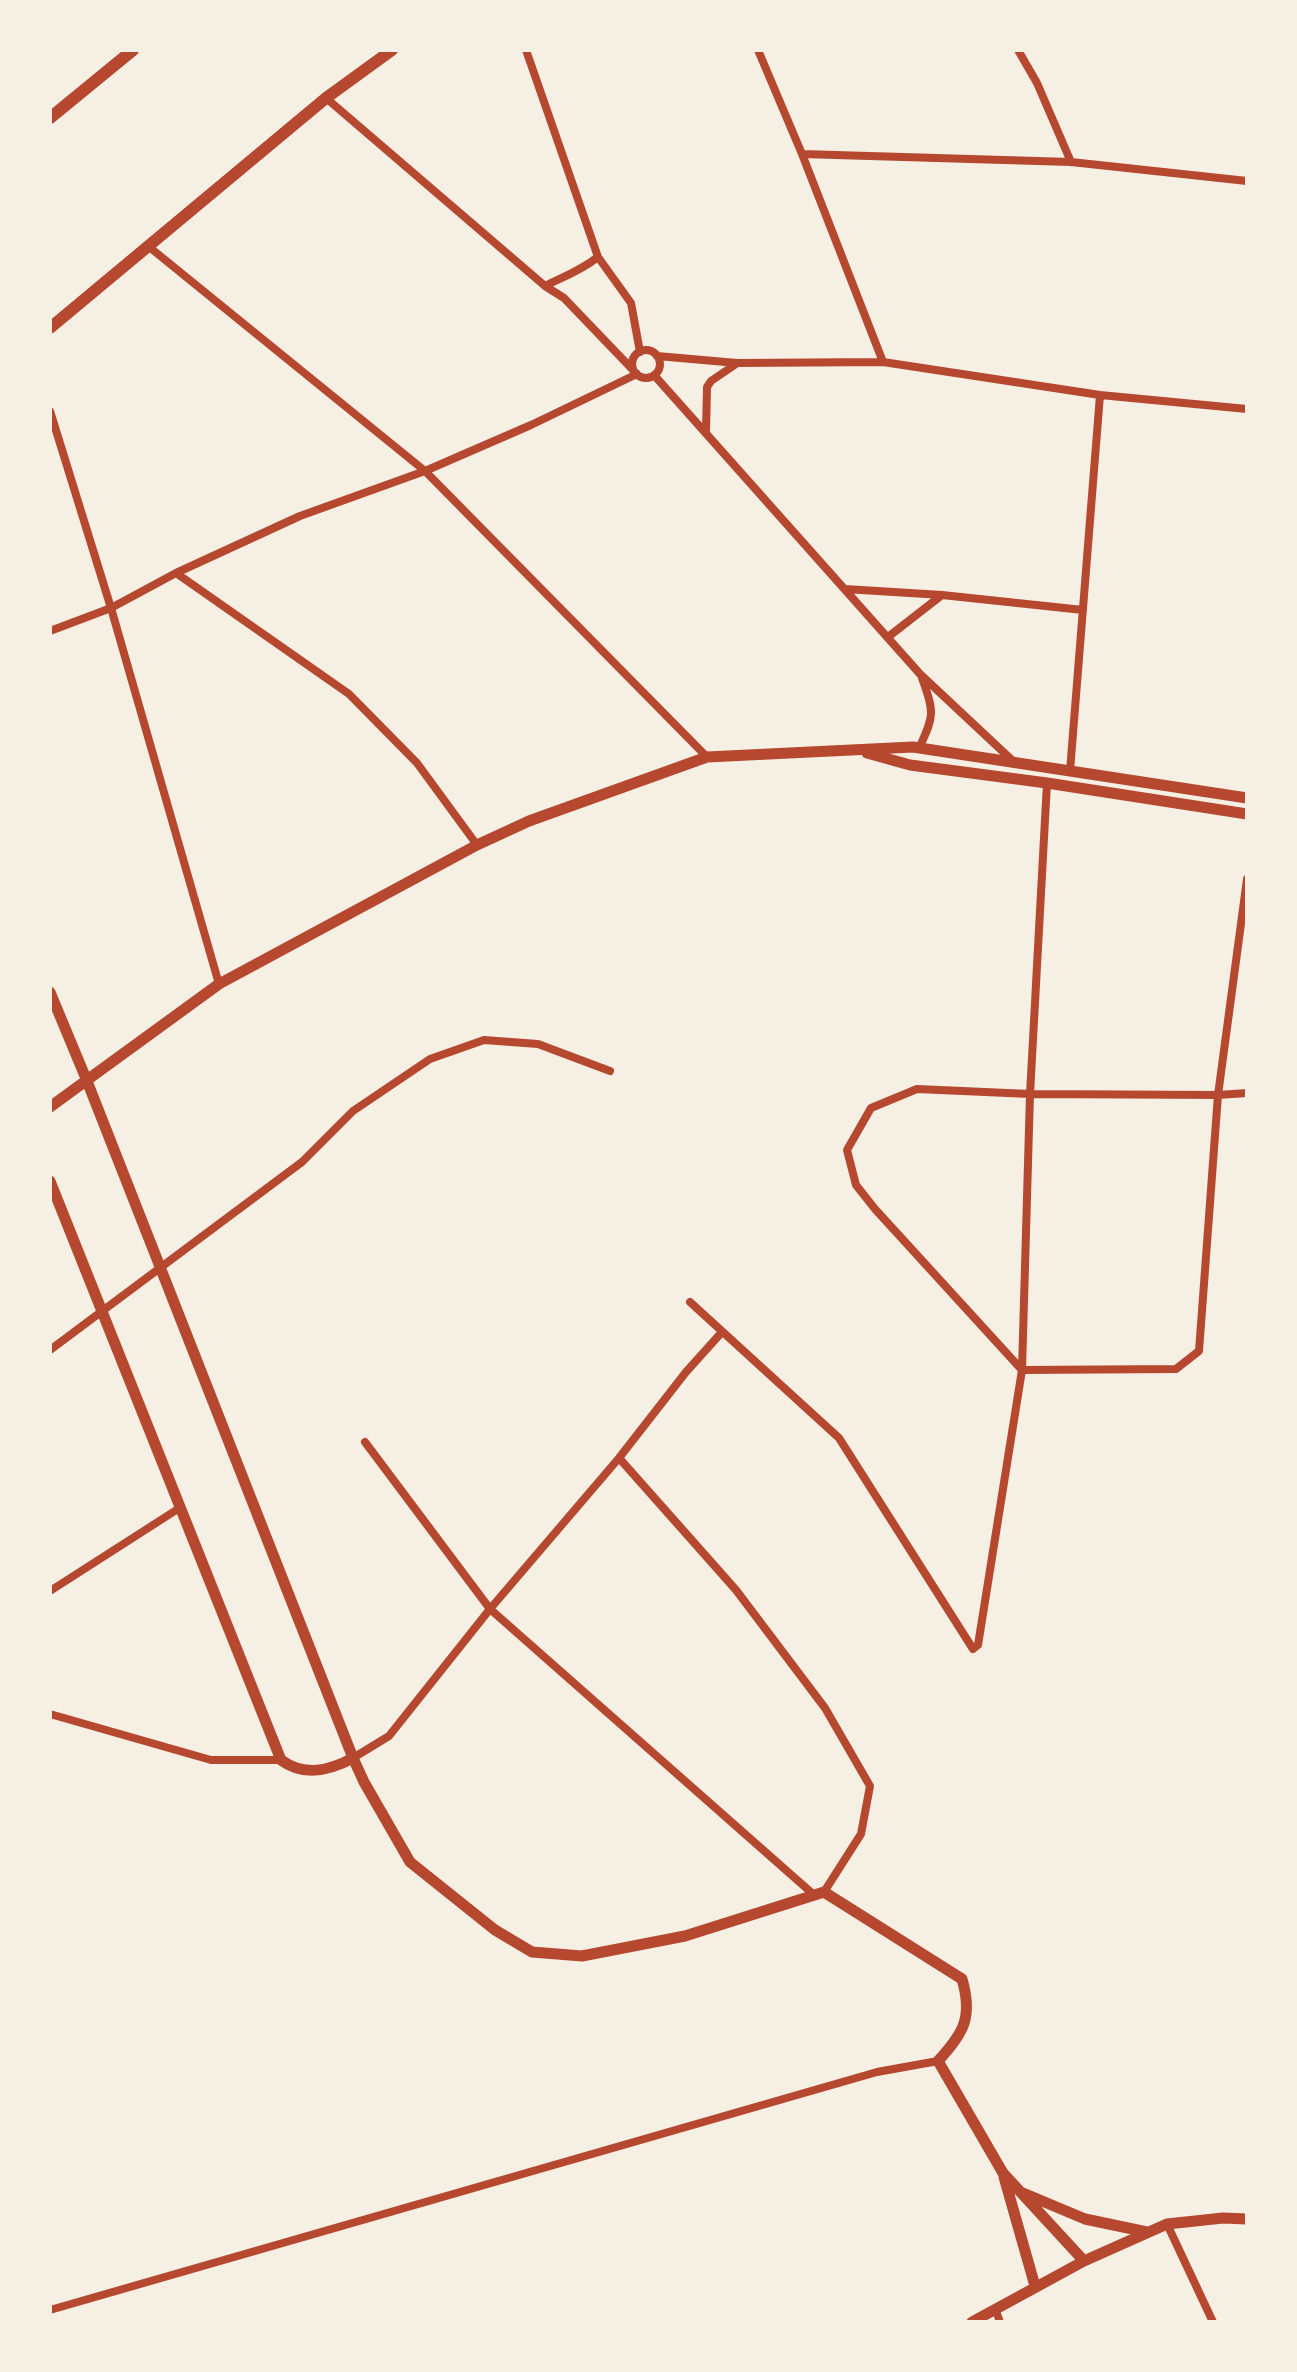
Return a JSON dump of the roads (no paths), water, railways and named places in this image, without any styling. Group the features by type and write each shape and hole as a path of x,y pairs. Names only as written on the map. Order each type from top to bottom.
{"main road":[{"path":"50,118 133,50"},
{"path":"50,328 326,98 392,50"},
{"path":"50,1107 219,984 477,845 529,821 707,757 919,748 1247,798"},
{"path":"855,750 910,765 1247,814"},
{"path":"50,992 353,1758 410,1862 495,1930 532,1952 582,1956 685,1936 818,1893 962,1979 969,2002 958,2039 938,2061 1003,2173 1084,2261"},
{"path":"50,1181 281,1760 293,1769 308,1771 335,1768 353,1758"},
{"path":"1003,2173 1035,2286"},
{"path":"1019,2192 1085,2219 1148,2233"},
{"path":"972,2322 998,2316 1035,2286 1167,2224 1223,2218 1247,2219"}],"street":[{"path":"526,50 598,257 631,303 640,352 633,362 636,372"},
{"path":"758,50 883,362"},
{"path":"1018,50 1037,83 1071,162"},
{"path":"326,98 545,286 564,298 636,372 645,378 654,375 659,369 657,356"},
{"path":"802,154 1071,162 1247,181"},
{"path":"148,246 425,471 707,757"},
{"path":"545,286 583,270 598,257"},
{"path":"640,352 737,363 883,362 1100,395 1247,409"},
{"path":"706,432 707,387 737,363"},
{"path":"50,631 111,608 176,573 300,516 425,471 531,425 636,372"},
{"path":"654,375 920,674 1014,762"},
{"path":"1070,771 1100,395"},
{"path":"50,411 111,608 219,984"},
{"path":"176,573 349,694 417,763 477,845"},
{"path":"845,589 942,595 1083,610"},
{"path":"888,637 942,595"},
{"path":"919,748 932,716 932,705 920,674"},
{"path":"690,1302 839,1438 973,1649 978,1645 1022,1370 1030,1094 1047,783"},
{"path":"1247,879 1218,1095 1199,1351 1176,1369 1022,1370 875,1209 856,1185 847,1150 871,1108 917,1089 1030,1094 1218,1095 1247,1093"},
{"path":"50,1350 302,1162 353,1111 430,1059 484,1040 538,1044 610,1071"},
{"path":"353,1758 389,1736 490,1609 722,1332"},
{"path":"365,1442 490,1609 818,1893 861,1834 870,1786 825,1708 736,1590 619,1458"},
{"path":"50,1591 181,1507"},
{"path":"50,1714 211,1760 281,1760"},
{"path":"50,2310 877,2072 938,2061"},
{"path":"1167,2224 1213,2322"}]}
